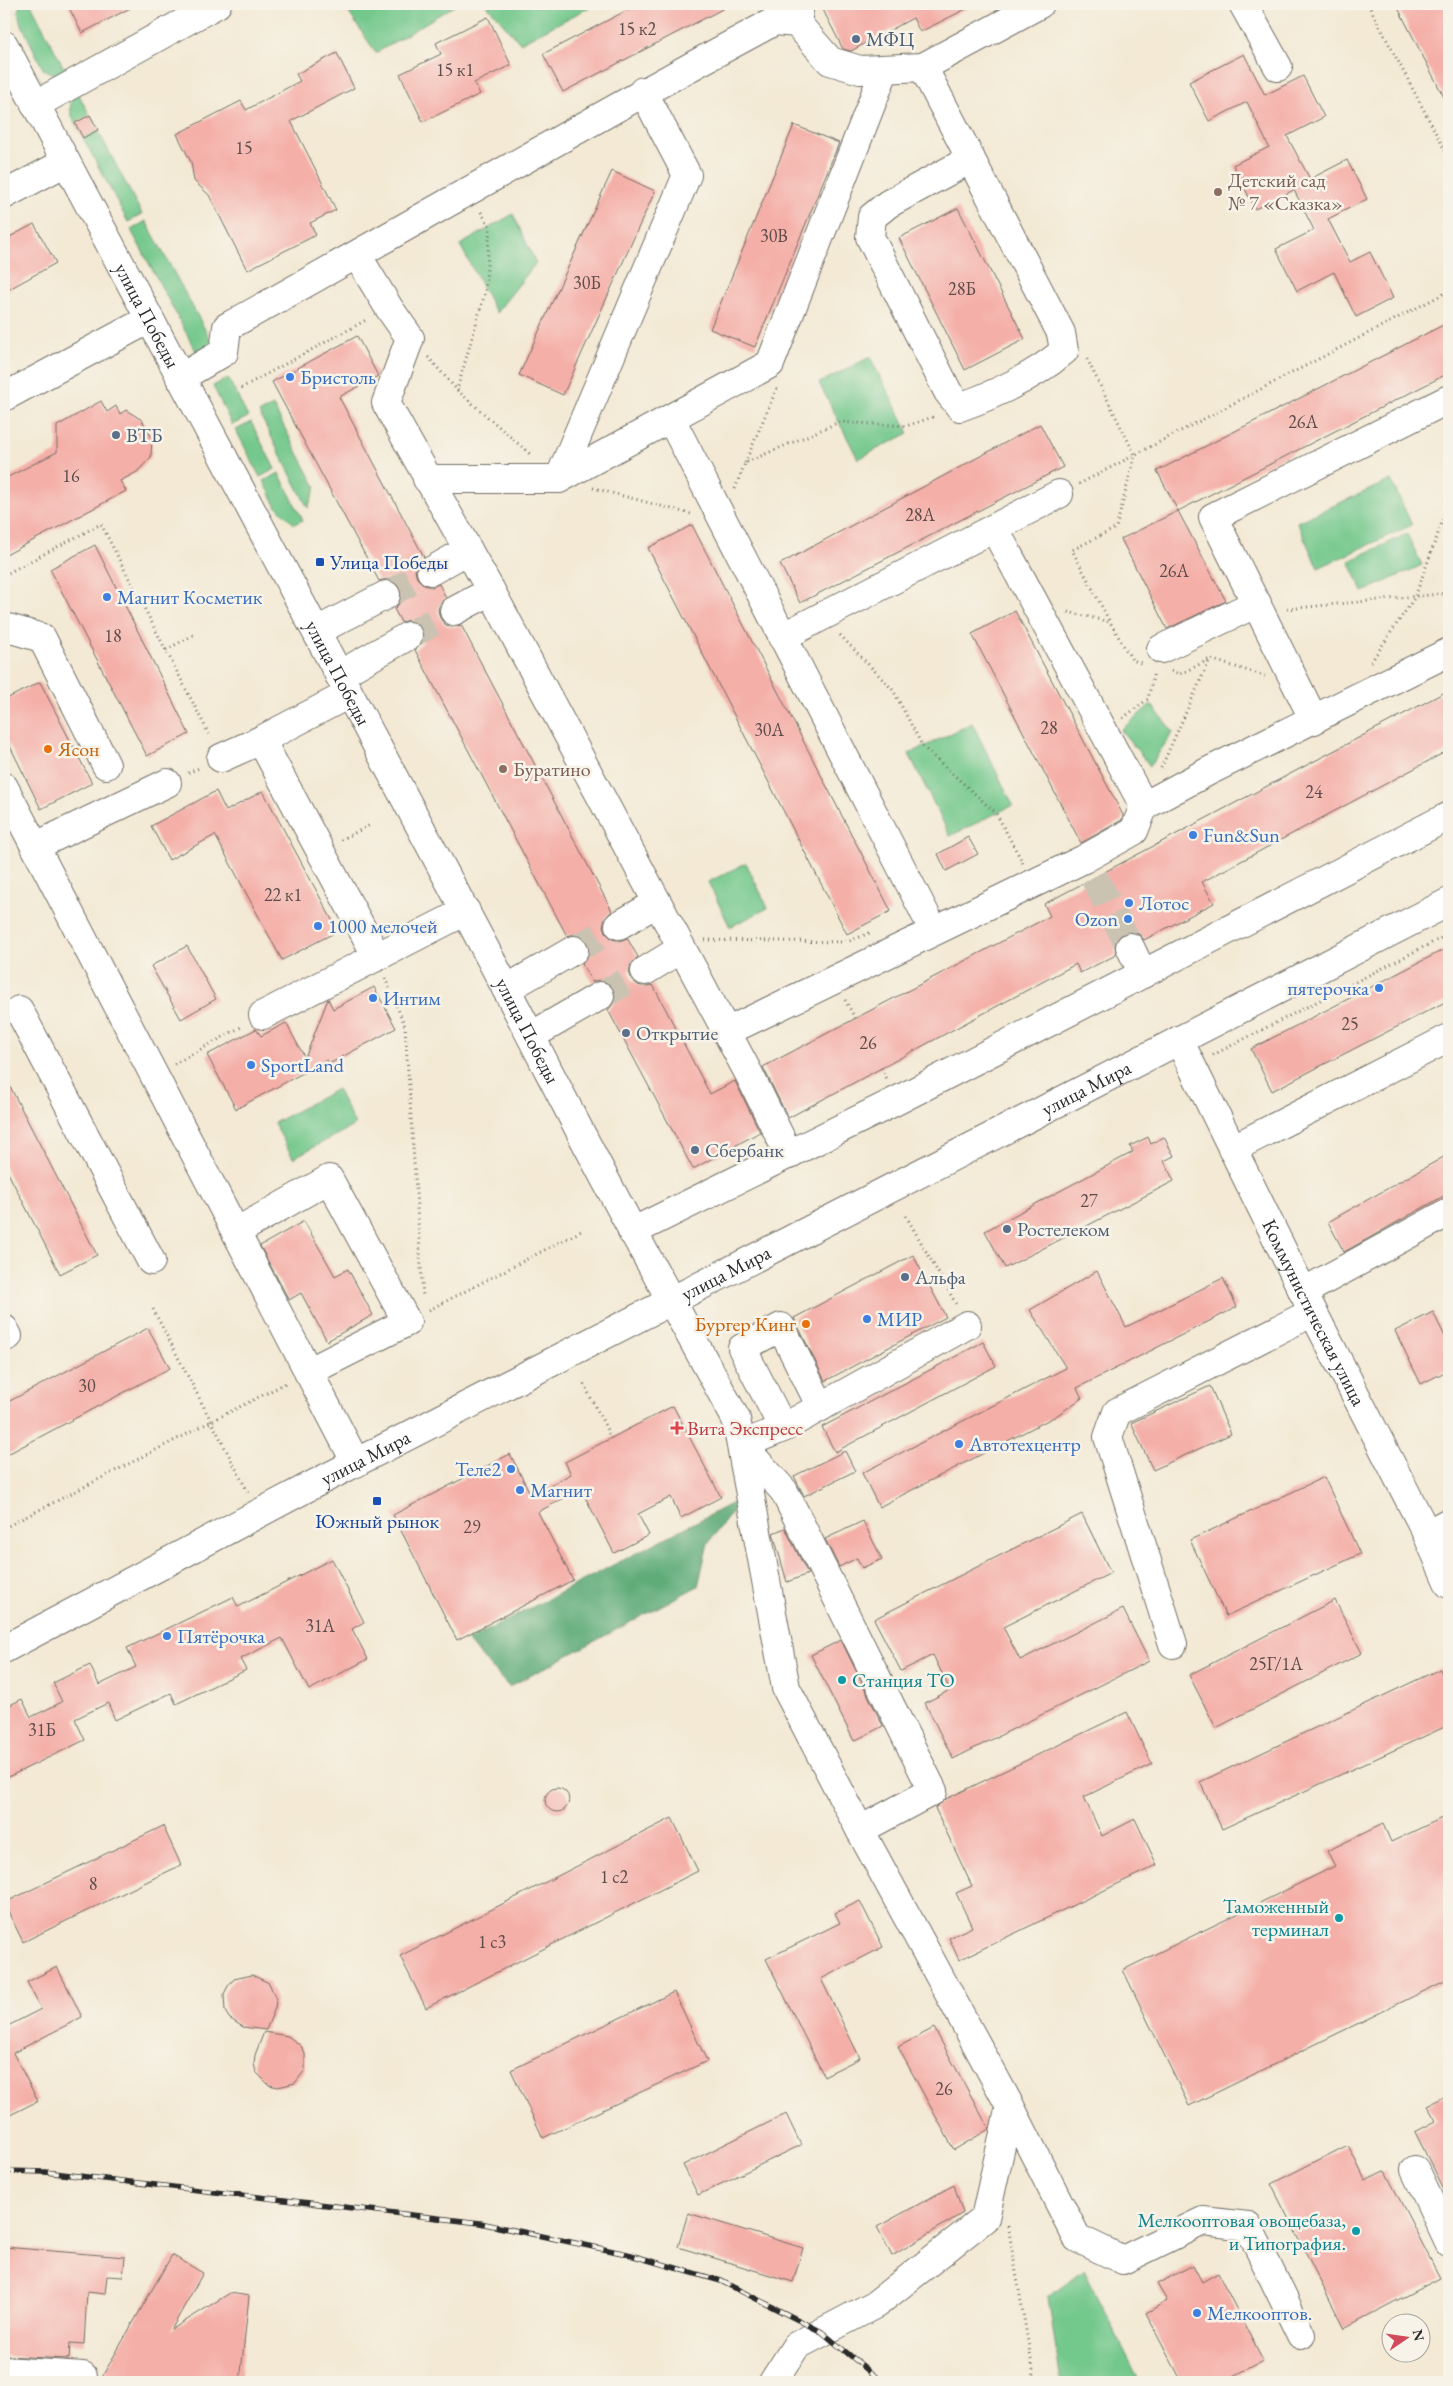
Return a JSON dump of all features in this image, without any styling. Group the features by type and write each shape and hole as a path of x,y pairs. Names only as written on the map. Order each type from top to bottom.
{"main road":[{"path":"36,105 216,4"},
{"path":"180,378 224,352 227,327 358,255 643,92 775,21 798,14 830,61 860,70 923,67 1040,4"},
{"path":"1243,4 1278,67"},
{"name":"улица Победы","path":"4,45 148,320 466,911 632,1232 736,1419 786,1688 860,1830 1010,2106 1077,2238 1123,2260 1203,2221 1248,2226 1300,2335"},
{"path":"923,67 971,158 1061,333 1064,351 1047,366 980,400 960,407 948,392 870,237 872,217 888,204 971,158"},
{"path":"427,480 559,479 770,364 885,69"},
{"path":"559,479 687,175 643,92"},
{"path":"4,195 66,162"},
{"path":"358,255 389,308 410,338 386,403 427,480 491,591 726,1032 789,1155"},
{"path":"4,397 148,320"},
{"path":"1314,720 1213,517 1449,399"},
{"path":"671,419 934,931"},
{"path":"782,637 1059,494"},
{"path":"994,528 1144,806"},
{"path":"431,571 468,550"},
{"path":"454,611 491,591"},
{"path":"317,631 386,595"},
{"path":"1158,658 1259,607"},
{"path":"4,630 8,628 42,638 106,765"},
{"path":"212,762 262,740 344,684 408,636"},
{"path":"726,1032 1034,883 1089,868 1134,831 1144,806 1207,772 1449,652"},
{"path":"262,740 377,956"},
{"path":"21,835 177,778"},
{"path":"4,787 21,835 154,1076 356,1462"},
{"path":"632,1232 789,1155 1449,816"},
{"name":"улица Мира","path":"4,1649 356,1462 1449,902"},
{"path":"619,925 657,903"},
{"path":"263,1015 466,911"},
{"path":"645,971 679,945"},
{"path":"1130,947 1143,974"},
{"path":"506,989 574,950"},
{"path":"531,1036 600,996"},
{"path":"18,1010 151,1261"},
{"path":"1232,1149 1449,1038"},
{"name":"Коммунистическая улица","path":"1179,1040 1308,1302 1438,1528 1449,1584"},
{"path":"236,1232 330,1179 416,1317 308,1372"},
{"path":"1173,1644 1108,1437 1117,1412 1308,1302 1449,1212"},
{"path":"860,1830 933,1791 826,1579 784,1491 742,1445 783,1428 967,1325"},
{"path":"783,1428 742,1348 781,1328 821,1407"},
{"path":"773,2382 796,2346 876,2304 985,2218 1010,2106"},
{"path":"1415,2170 1449,2243"},
{"path":"4,2371 83,2376"}],"path":[{"path":"1368,4 1449,158"},
{"path":"457,390 485,292 490,227"},
{"path":"1059,494 1449,291"},
{"path":"241,388 389,308"},
{"path":"410,338 457,390 559,479 723,522 745,463 778,386"},
{"path":"1087,358 1135,455 1116,528 1072,550 1110,622"},
{"path":"745,463 839,422 906,426 960,407"},
{"path":"1368,667 1415,597 1444,517 1449,479"},
{"path":"1444,517 1449,520"},
{"path":"4,575 101,524 166,650 212,762 177,778"},
{"path":"1259,607 1449,593"},
{"path":"166,650 195,634"},
{"path":"854,651 893,690 923,747 996,813 1034,883"},
{"path":"1103,733 1148,699 1158,658"},
{"path":"1159,772 1210,659"},
{"path":"321,851 370,825"},
{"path":"679,945 847,942 873,932"},
{"path":"1212,1055 1449,934"},
{"path":"377,956 405,1026 416,1317 583,1230"},
{"path":"154,1076 263,1015"},
{"path":"906,1216 967,1325"},
{"path":"153,1309 259,1513"},
{"path":"4,1528 308,1372"},
{"path":"584,1384 611,1438"},
{"path":"1007,2220 1035,2382"}],"green space":[{"path":"20,4 31,4 67,74 59,77 43,69 20,21 18,12"},
{"path":"343,4 457,4 376,53"},
{"path":"486,4 596,4 520,43"},
{"path":"77,91 142,214 128,222 73,119 70,104"},
{"path":"513,214 536,263 496,313 460,245"},
{"path":"146,221 214,346 198,355 131,230"},
{"path":"870,357 909,433 858,459 819,383"},
{"path":"228,378 248,417 232,425 213,386"},
{"path":"273,406 316,487 308,508 259,413"},
{"path":"251,422 275,469 260,477 236,430"},
{"path":"279,473 303,520 294,524 276,506 264,481"},
{"path":"1391,480 1412,525 1318,568 1297,522"},
{"path":"1407,534 1422,565 1363,592 1349,561"},
{"path":"1151,704 1173,732 1150,766 1121,730"},
{"path":"972,723 1013,805 950,836 909,754"},
{"path":"746,863 768,908 730,927 708,882"},
{"path":"337,1089 355,1125 293,1158 274,1123"},
{"path":"744,1497 708,1543 698,1586 509,1687 467,1641"},
{"path":"1084,2270 1140,2382 1061,2382 1048,2297"}],"building":[{"path":"67,4 138,4 82,33"},
{"path":"639,4 732,4 563,92 543,54"},
{"name":"МФЦ","path":"820,4 976,4 920,32 913,18 851,51 843,49"},
{"path":"1396,4 1449,4 1449,107"},
{"path":"488,17 511,65 474,83 480,94 423,122 400,74 441,54 436,43"},
{"path":"337,53 354,88 291,121 336,210 310,223 316,235 247,270 209,195 194,181 191,162 177,134 241,101 246,110 300,81 296,74"},
{"path":"1244,54 1265,95 1303,76 1324,117 1287,136 1310,179 1347,160 1367,199 1328,219 1350,262 1370,252 1393,298 1356,317 1334,272 1297,291 1276,249 1314,230 1294,190 1255,209 1233,165 1269,147 1247,102 1209,121 1189,82"},
{"path":"90,115 98,130 83,138 75,123"},
{"path":"794,125 839,143 755,347 710,329"},
{"path":"612,171 655,191 563,395 519,375"},
{"path":"958,208 1025,339 965,370 899,238"},
{"path":"34,224 56,263 4,292 4,240"},
{"path":"1449,322 1449,373 1178,511 1157,471"},
{"path":"357,336 378,376 339,397 424,557 417,564 415,570 417,578 424,585 431,587 439,584 446,598 440,603 438,610 440,618 446,625 453,627 461,625 612,911 605,918 603,926 605,932 612,939 620,941 627,938 638,957 631,964 629,972 632,980 638,985 646,987 653,985 710,1094 735,1081 760,1132 693,1169 608,1010 614,1003 616,995 614,989 607,982 599,980 592,982 582,964 590,951 588,943 581,936 575,934 567,936 415,650 422,643 424,636 422,629 415,622 408,620 401,622 394,609 399,604 402,596 400,587 395,582 387,579 379,581 272,382"},
{"path":"101,401 107,412 116,406 120,414 126,410 142,420 152,438 151,457 137,472 120,481 126,491 4,556 4,479 57,452 57,426"},
{"path":"1040,424 1063,467 800,603 780,564"},
{"path":"1178,511 1226,601 1167,629 1121,539"},
{"path":"692,525 891,911 847,934 648,548"},
{"path":"95,545 189,734 147,756 50,569"},
{"path":"1015,611 1123,815 1122,820 1081,843 972,634"},
{"path":"40,682 92,783 41,809 4,734 4,700"},
{"path":"1449,690 1449,750 1202,882 1214,903 1144,940 1139,934 1132,932 1123,933 1117,938 1115,945 1116,955 1080,973 1076,964 788,1118 763,1067 1050,916 1044,904"},
{"path":"216,791 226,811 263,791 338,931 282,960 215,835 169,860 151,826"},
{"path":"968,837 978,854 946,871 938,854"},
{"path":"187,946 216,999 181,1019 151,966"},
{"path":"1449,947 1449,1000 1272,1091 1251,1049"},
{"path":"374,987 396,1028 329,1064 327,1060 236,1109 207,1055 256,1029 261,1036 286,1023 305,1058 328,999 333,1009"},
{"path":"4,1075 97,1255 60,1274 4,1165"},
{"path":"1148,1137 1151,1144 1164,1137 1174,1156 1164,1161 1174,1181 1005,1268 985,1231 1133,1152 1130,1146"},
{"path":"1449,1154 1449,1193 1344,1252 1328,1222"},
{"path":"304,1221 335,1276 348,1269 373,1315 327,1341 301,1293 289,1300 260,1246"},
{"name":"МИР","path":"913,1255 946,1317 825,1381 794,1318"},
{"path":"1097,1271 1126,1327 1223,1278 1237,1307 1077,1388 1082,1398 1056,1416 879,1507 862,1473 1066,1368 1030,1310"},
{"path":"1433,1312 1449,1345 1449,1370 1421,1384 1395,1331"},
{"path":"148,1328 170,1368 4,1456 4,1404"},
{"path":"983,1342 996,1366 835,1452 822,1427"},
{"path":"1210,1386 1231,1434 1153,1470 1131,1423"},
{"path":"673,1406 721,1497 681,1518 671,1497 638,1514 649,1535 614,1553 581,1489 538,1512 573,1580 457,1640 393,1515 510,1454 531,1495 571,1474 565,1462"},
{"path":"845,1451 855,1471 804,1496 794,1476"},
{"path":"1324,1477 1360,1554 1226,1616 1190,1540"},
{"path":"1082,1514 1111,1573 1003,1627 1020,1660 1123,1609 1149,1661 953,1759 925,1703 950,1690 933,1655 901,1671 874,1619"},
{"path":"863,1521 882,1559 862,1568 857,1558 839,1567 825,1539"},
{"path":"785,1528 808,1574 787,1582 773,1533"},
{"path":"332,1559 364,1622 352,1629 368,1659 309,1690 282,1638 240,1659 246,1670 176,1704 171,1693 115,1720 108,1703 75,1719 85,1740 4,1779 4,1708 22,1699 31,1717 62,1702 53,1683 90,1665 99,1685 136,1667 127,1648 233,1597 238,1607"},
{"path":"1335,1600 1362,1653 1216,1728 1189,1675"},
{"name":"Станция ТО","path":"841,1640 883,1726 854,1741 811,1655"},
{"path":"1440,1669 1449,1689 1449,1725 1222,1829 1200,1782"},
{"path":"1127,1712 1152,1764 1084,1797 1102,1836 1135,1819 1157,1865 959,1960 949,1938 972,1927 956,1893 972,1886 935,1808 946,1799"},
{"path":"557,1788 565,1792 569,1800 565,1808 557,1812 549,1808 545,1800 549,1792"},
{"name":"Таможенный терминал","path":"1444,1817 1449,1828 1449,1979 1189,2106 1123,1970 1335,1866 1327,1851 1383,1824 1391,1842"},
{"path":"672,1818 698,1871 426,2008 400,1956"},
{"path":"163,1826 181,1865 23,1942 4,1903"},
{"path":"860,1901 883,1947 821,1979 860,2058 824,2076 766,1959 840,1923 835,1913"},
{"path":"57,1967 82,2017 13,2053 38,2101 4,2118 4,2028 41,2009 27,1982"},
{"path":"252,1975 269,1983 276,1999 275,2008 266,2030 243,2027 229,2018 225,2011 224,1994 228,1986 234,1979"},
{"path":"674,1992 707,2061 543,2138 511,2070"},
{"path":"934,2028 989,2129 954,2150 898,2047"},
{"path":"264,2032 288,2036 301,2046 305,2054 305,2070 295,2083 278,2087 269,2085 256,2072 254,2064 255,2055"},
{"path":"1449,2094 1449,2200 1415,2132 1436,2121 1427,2105"},
{"path":"786,2114 801,2145 698,2195 683,2165"},
{"name":"Мелкооптовая овощебаза, и Типография.","path":"1348,2145 1365,2180 1385,2171 1440,2278 1344,2328 1271,2184"},
{"path":"954,2185 963,2213 892,2256 877,2227"},
{"path":"688,2213 803,2248 793,2282 678,2247"},
{"path":"4,2247 125,2257 123,2277 107,2276 105,2294 87,2292 84,2344 70,2343 69,2359 4,2356"},
{"path":"172,2255 203,2273 171,2330 230,2293 249,2296 240,2382 99,2382"},
{"path":"1193,2265 1202,2282 1218,2273 1263,2361 1222,2382 1182,2382 1146,2313 1167,2301 1157,2284"}],"tunnel":[{"path":"386,595 431,571"},
{"path":"408,636 454,611"},
{"path":"1094,877 1130,947"},
{"path":"574,950 619,925"},
{"path":"600,996 645,971"}],"railway":[{"path":"4,2171 45,2172 480,2223 627,2254 721,2281 822,2332 882,2382"}],"place":[{"name":"МФЦ","path":"856,39"},
{"name":"Детский сад № 7 «Сказка»","path":"1218,192"},
{"name":"Бристоль","path":"290,377"},
{"name":"ВТБ","path":"116,435"},
{"name":"Улица Победы","path":"320,562"},
{"name":"Магнит Косметик","path":"107,597"},
{"name":"Ясон","path":"48,749"},
{"name":"Буратино","path":"503,769"},
{"name":"Fun&Sun","path":"1193,835"},
{"name":"Лотос","path":"1129,903"},
{"name":"Ozon","path":"1128,919"},
{"name":"1000 мелочей","path":"318,926"},
{"name":"пятерочка","path":"1379,988"},
{"name":"Интим","path":"373,998"},
{"name":"Открытие","path":"626,1033"},
{"name":"SportLand","path":"251,1065"},
{"name":"Сбербанк","path":"695,1150"},
{"name":"Ростелеком","path":"1007,1229"},
{"name":"Альфа","path":"905,1277"},
{"name":"МИР","path":"867,1319"},
{"name":"Бургер Кинг","path":"806,1324"},
{"name":"Вита Экспресс","path":"677,1428"},
{"name":"Автотехцентр","path":"959,1444"},
{"name":"Теле2","path":"511,1469"},
{"name":"Магнит","path":"520,1490"},
{"name":"Южный рынок","path":"377,1501"},
{"name":"Пятёрочка","path":"167,1636"},
{"name":"Станция ТО","path":"842,1680"},
{"name":"Таможенный терминал","path":"1339,1918"},
{"name":"Мелкооптовая овощебаза, и Типография.","path":"1356,2231"},
{"name":"Мелкооптов.","path":"1197,2313"}]}
